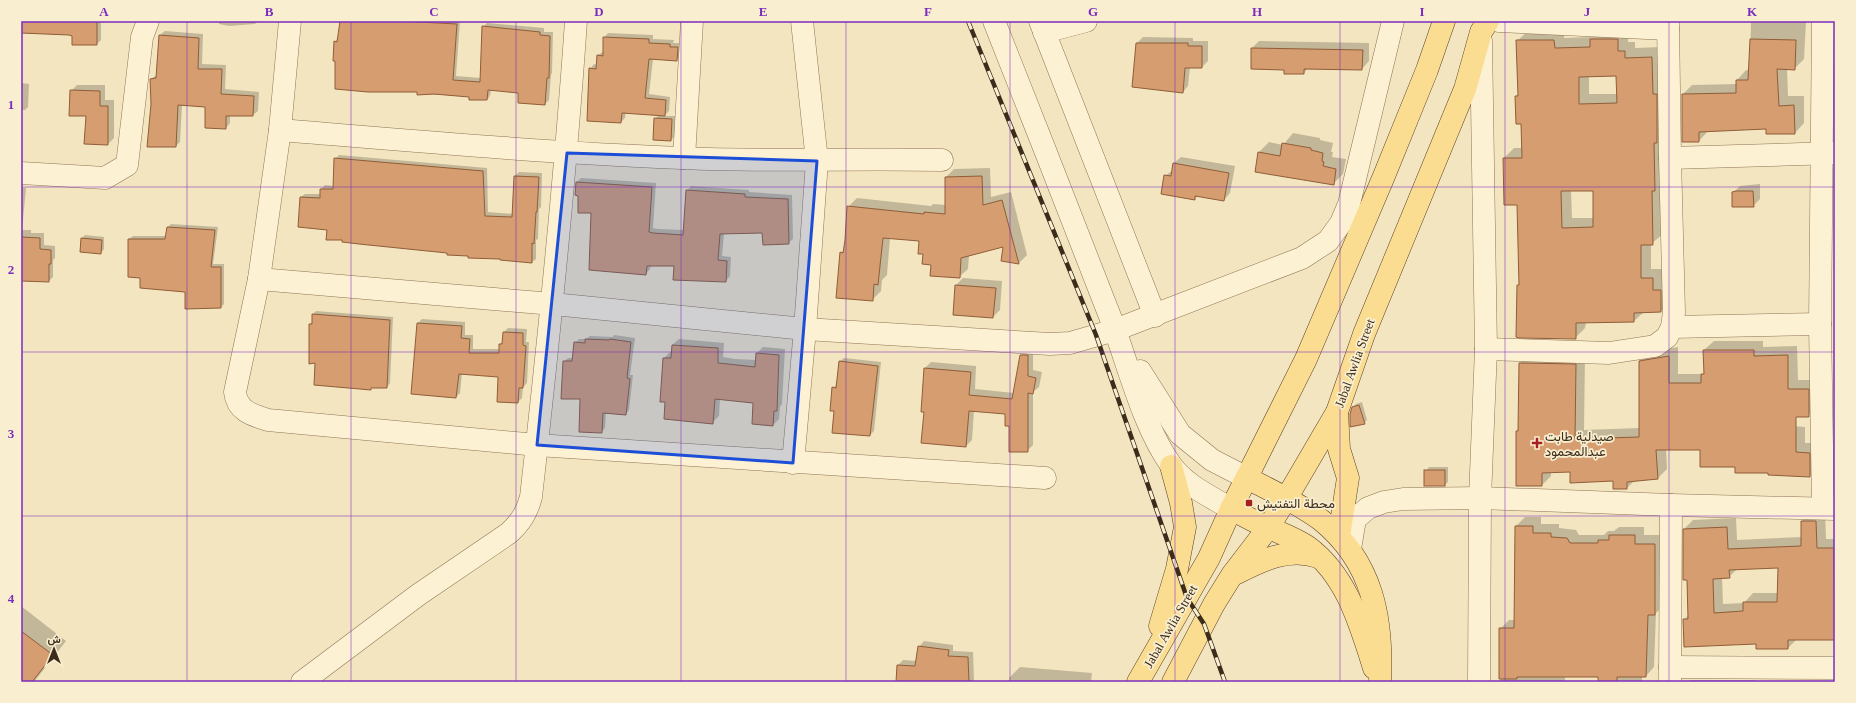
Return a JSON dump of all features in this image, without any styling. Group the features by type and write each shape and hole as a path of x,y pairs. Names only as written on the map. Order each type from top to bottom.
{"main road":[{"name":"Jabal Awlia Street","path":"1139,681 1209,558 1231,509 1306,359 1330,305 1424,77 1444,21"},
{"name":"Jabal Awlia Street","path":"1175,681 1214,604 1232,575 1268,528 1337,412 1364,334 1465,90 1485,27"},
{"path":"1337,412 1339,449 1348,478 1345,543"},
{"path":"1139,681 1166,611 1177,569 1185,527 1182,502 1171,466"},
{"path":"1247,478 1286,499 1320,520 1345,543 1372,594 1379,621 1382,651 1380,682"},
{"path":"1231,509 1307,546 1322,559 1337,577 1351,601 1380,682"},
{"path":"1232,575 1258,562 1281,554 1307,554 1322,559"}],"street":[{"path":"21,173 105,178 127,165 142,37 148,21"},
{"path":"290,21 280,130 259,279 235,392 236,401 242,409 253,415 268,420 537,445 793,463 1045,478"},
{"path":"302,682 418,595 509,533 520,523 528,510 531,497 553,304 567,153 576,21"},
{"path":"684,158 692,21"},
{"path":"793,463 805,329 817,161 802,21"},
{"path":"994,21 1117,334 1149,423 1160,447 1171,466 1192,486 1231,509"},
{"path":"1086,21 1042,27 1155,316"},
{"path":"259,279 553,304 805,329 1050,344 1070,343 1117,334 1155,316 1302,258 1328,241 1342,223 1349,204 1393,21"},
{"path":"1486,349 1609,353 1655,346 1667,338 1672,327 1674,312 1668,25 1499,21"},
{"path":"1345,543 1355,519 1368,508 1384,502 1403,499 1480,498 1671,505 1829,508 1820,324 1828,153 1823,21"},
{"path":"1479,682 1480,498 1486,349 1485,27"},
{"path":"280,130 567,153 684,158 817,161 942,160"},
{"path":"1670,158 1828,153"},
{"path":"1672,327 1820,324"},
{"path":"1117,334 1167,416 1180,434 1212,460 1247,478"},
{"path":"1671,505 1670,674 1835,668"}],"highlighted area":[{"path":"567,153 817,161 793,463 537,445"}],"building":[{"path":"21,21 97,21 97,45 72,45 72,36 69,35 21,33"},
{"path":"340,21 400,21 457,24 453,80 480,82 482,26 540,32 540,35 550,36 549,78 547,78 545,105 518,103 518,93 488,90 487,100 469,100 469,97 434,94 417,95 417,92 368,92 335,89 335,61 333,61 334,41 337,42"},
{"path":"159,35 199,38 198,69 222,69 221,94 254,96 253,116 226,116 226,129 205,128 205,107 178,105 176,147 147,147 151,104 150,79 156,78"},
{"path":"603,37 649,39 649,43 670,44 670,47 678,47 677,61 649,59 645,98 666,100 665,116 622,113 621,123 587,121 589,68 596,69 597,55 603,56"},
{"path":"1590,39 1618,39 1618,51 1625,51 1625,58 1652,57 1653,94 1657,94 1657,143 1654,143 1655,191 1652,191 1653,245 1641,245 1641,278 1653,278 1653,290 1661,290 1661,312 1634,313 1634,322 1576,323 1576,339 1519,338 1516,337 1517,285 1519,285 1517,205 1504,205 1503,158 1522,158 1521,124 1516,124 1515,96 1518,96 1516,40 1554,40 1555,48 1590,47","holes":["1616,76 1617,103 1579,104 1579,77","1561,191 1593,191 1593,227 1562,228"]},
{"path":"1750,39 1796,40 1795,70 1777,69 1779,106 1794,105 1795,134 1766,134 1766,129 1699,132 1699,142 1682,142 1682,94 1736,93 1736,80 1748,80"},
{"path":"1136,43 1188,43 1188,46 1202,46 1202,68 1185,68 1183,93 1132,87"},
{"path":"1251,48 1363,50 1362,70 1304,69 1304,74 1284,74 1284,70 1251,69"},
{"path":"70,90 100,91 100,106 108,106 108,145 84,144 86,116 69,116"},
{"path":"654,118 672,119 671,141 653,140"},
{"path":"1282,143 1311,148 1311,150 1323,153 1323,166 1336,169 1334,185 1255,172 1258,152 1280,156"},
{"path":"334,158 483,171 485,216 512,217 514,176 539,177 534,244 532,243 532,263 500,259 468,258 468,256 447,255 447,253 342,242 342,240 326,240 327,230 298,227 300,197 320,198 320,189 333,189"},
{"path":"1173,163 1229,173 1224,201 1195,196 1195,200 1161,194 1164,175 1171,176"},
{"path":"982,176 983,205 1002,200 1019,264 1001,261 1003,247 961,258 960,278 930,276 931,265 922,264 923,254 918,254 919,241 883,238 878,285 874,284 873,301 836,298 840,252 843,253 845,240 847,206 924,214 924,212 945,214 945,177"},
{"path":"576,182 652,187 649,232 653,233 683,235 686,190 745,194 745,197 788,199 789,244 763,245 762,233 720,234 718,260 727,261 726,282 673,280 674,266 647,266 646,275 589,270 591,213 578,213 578,196 575,195"},
{"path":"1753,191 1754,207 1732,207 1732,192"},
{"path":"167,227 215,230 211,267 221,267 221,308 185,309 185,292 140,288 140,278 128,277 128,239 165,239"},
{"path":"21,237 40,238 40,249 51,250 49,282 21,281"},
{"path":"81,238 102,240 101,254 80,252"},
{"path":"955,285 996,288 993,318 953,315"},
{"path":"312,314 390,320 387,388 371,388 371,390 314,385 315,363 309,364 309,324 312,324"},
{"path":"417,323 462,326 461,338 470,339 469,353 499,353 499,344 502,344 503,332 523,333 523,345 526,346 523,388 519,388 518,403 497,402 498,377 459,374 456,398 411,394"},
{"path":"585,339 610,339 631,342 627,378 630,379 626,415 603,413 602,433 579,432 580,399 561,399 563,361 572,361 574,342 585,343"},
{"path":"672,345 718,348 718,363 755,367 756,353 779,355 777,411 774,411 773,426 752,424 753,403 715,399 713,424 664,419 665,402 660,402 663,358 671,358"},
{"path":"1703,350 1754,350 1754,356 1788,355 1788,389 1809,389 1809,417 1796,417 1796,452 1810,453 1810,477 1768,475 1768,473 1735,473 1735,467 1700,467 1700,450 1656,450 1658,479 1627,482 1627,489 1613,489 1613,481 1570,483 1570,472 1542,473 1542,486 1516,486 1516,431 1518,431 1519,363 1576,364 1575,439 1639,437 1639,361 1669,356 1669,383 1701,383 1701,374 1704,374"},
{"path":"1020,355 1028,355 1028,376 1036,378 1033,394 1028,393 1028,452 1009,452 1009,426 1005,426 1005,414 969,411 966,447 921,443 924,412 921,412 924,368 971,372 969,395 1012,399"},
{"path":"839,361 878,366 870,436 832,433 834,411 830,411 832,387 836,388"},
{"path":"1359,405 1365,424 1350,427 1350,414 1352,407"},
{"path":"1424,470 1445,470 1445,486 1424,486"},
{"path":"1801,521 1816,521 1817,548 1834,548 1835,640 1788,640 1788,649 1756,649 1756,644 1684,647 1683,619 1688,619 1687,580 1683,580 1683,529 1727,527 1728,549 1801,546","holes":["1778,568 1777,602 1743,602 1743,611 1714,613 1713,579 1730,578 1729,570"]},
{"path":"1515,526 1533,526 1533,533 1551,533 1551,537 1567,538 1570,543 1598,543 1598,540 1609,540 1609,535 1635,535 1635,544 1655,544 1655,615 1648,615 1646,677 1617,677 1617,682 1598,682 1598,677 1517,677 1517,679 1499,679 1499,628 1514,628"},
{"path":"21,631 53,655 32,682 21,682"},
{"path":"918,646 949,650 948,656 968,657 969,682 896,682 897,665 915,666"}],"railway":[{"path":"968,21 1096,335 1187,598 1204,624 1225,682"}],"place":[{"name":"صيدلية طابت عبدالمحمود","path":"1537,443"},
{"name":"محطة التفتيش","path":"1249,503"}]}
